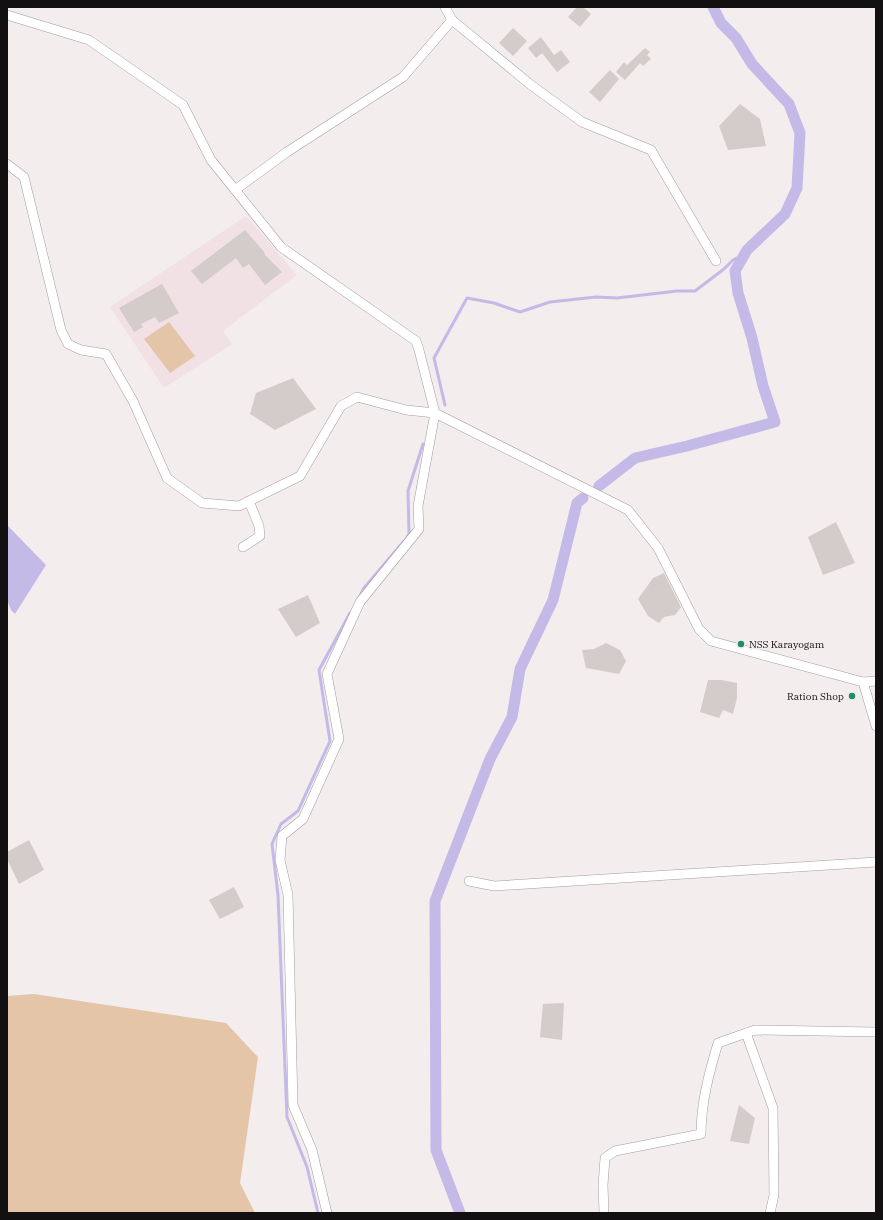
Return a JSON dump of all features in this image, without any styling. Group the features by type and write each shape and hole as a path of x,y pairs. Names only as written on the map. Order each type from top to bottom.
{"street":[{"path":"445,7 452,20 532,85 582,122 651,150 716,261"},
{"path":"7,15 88,40 183,105 211,160 281,247 416,341 435,413 418,506 419,529 360,602 327,674 339,739 303,819 282,836 280,860 288,895 293,1105 312,1150 327,1213"},
{"path":"235,190 286,152 403,77 452,20"},
{"path":"7,164 24,177 61,330 68,344 80,350 106,354 133,401 168,478 202,503 239,506 300,476 341,406 356,397 406,410 435,413 628,510 658,548 699,629 711,642 863,682 876,681"},
{"path":"243,547 260,536 259,526 249,501"},
{"path":"863,682 876,726"},
{"path":"469,881 494,886 876,862"},
{"path":"604,1213 603,1185 605,1158 615,1151 701,1134 701,1119 708,1076 718,1043 755,1030 876,1032"},
{"path":"746,1033 772,1108 774,1195 770,1213"}],"shaded area":[{"path":"246,216 297,275 223,331 232,344 164,388 110,307"},
{"path":"169,322 195,356 170,373 144,339"},
{"path":"7,525 46,565 15,614 11,610 7,600"},
{"path":"34,994 226,1023 258,1057 240,1183 255,1213 7,1213 7,996"}],"building":[{"path":"577,7 583,7 591,14 580,27 568,17"},
{"path":"513,28 527,41 513,56 499,43"},
{"path":"541,37 554,55 561,50 570,62 557,72 542,53 536,58 528,48"},
{"path":"645,48 650,52 647,55 651,59 643,66 640,63 625,80 616,72 624,62 627,65"},
{"path":"610,70 619,79 600,102 589,92"},
{"path":"740,104 760,119 766,146 728,150 719,126"},
{"path":"245,230 265,253 264,254 282,272 265,285 249,264 243,268 236,258 202,284 191,271"},
{"path":"162,284 179,313 159,323 155,317 141,324 143,327 134,332 119,308"},
{"path":"293,378 316,409 275,430 250,414 256,393"},
{"path":"836,522 855,563 823,575 808,537"},
{"path":"664,573 681,607 675,615 664,617 659,623 648,616 638,599 653,578"},
{"path":"308,595 320,623 296,637 278,609"},
{"path":"606,643 620,650 626,661 619,674 586,668 582,650 594,649"},
{"path":"708,680 721,680 737,683 737,698 733,714 723,710 719,718 700,712"},
{"path":"29,840 44,870 19,884 7,859 7,852"},
{"path":"234,887 244,907 220,919 209,900"},
{"path":"564,1003 562,1040 540,1037 543,1004"},
{"path":"739,1105 755,1118 749,1144 730,1141"}],"waterway":[{"path":"599,486 635,458 687,446 775,422 763,386 752,338 738,293 735,271 747,250 785,214 797,188 800,133 789,104 752,64 736,38 721,23 713,7"},
{"path":"445,405 434,358 467,298 494,303 520,312 550,302 596,297 617,298 677,291 695,291 724,269 733,260 745,254"},
{"path":"407,537 409,534 408,491 423,444"},
{"path":"460,1213 436,1150 435,901 490,759 512,717 520,669 553,600 577,503 583,498"},
{"path":"359,598 364,588 404,541"},
{"path":"318,1213 307,1167 287,1117 278,895 272,844 281,824 298,811 330,741 319,670 350,613"}],"place":[{"name":"NSS Karayogam","path":"741,644"},
{"name":"Ration Shop","path":"852,696"}]}
